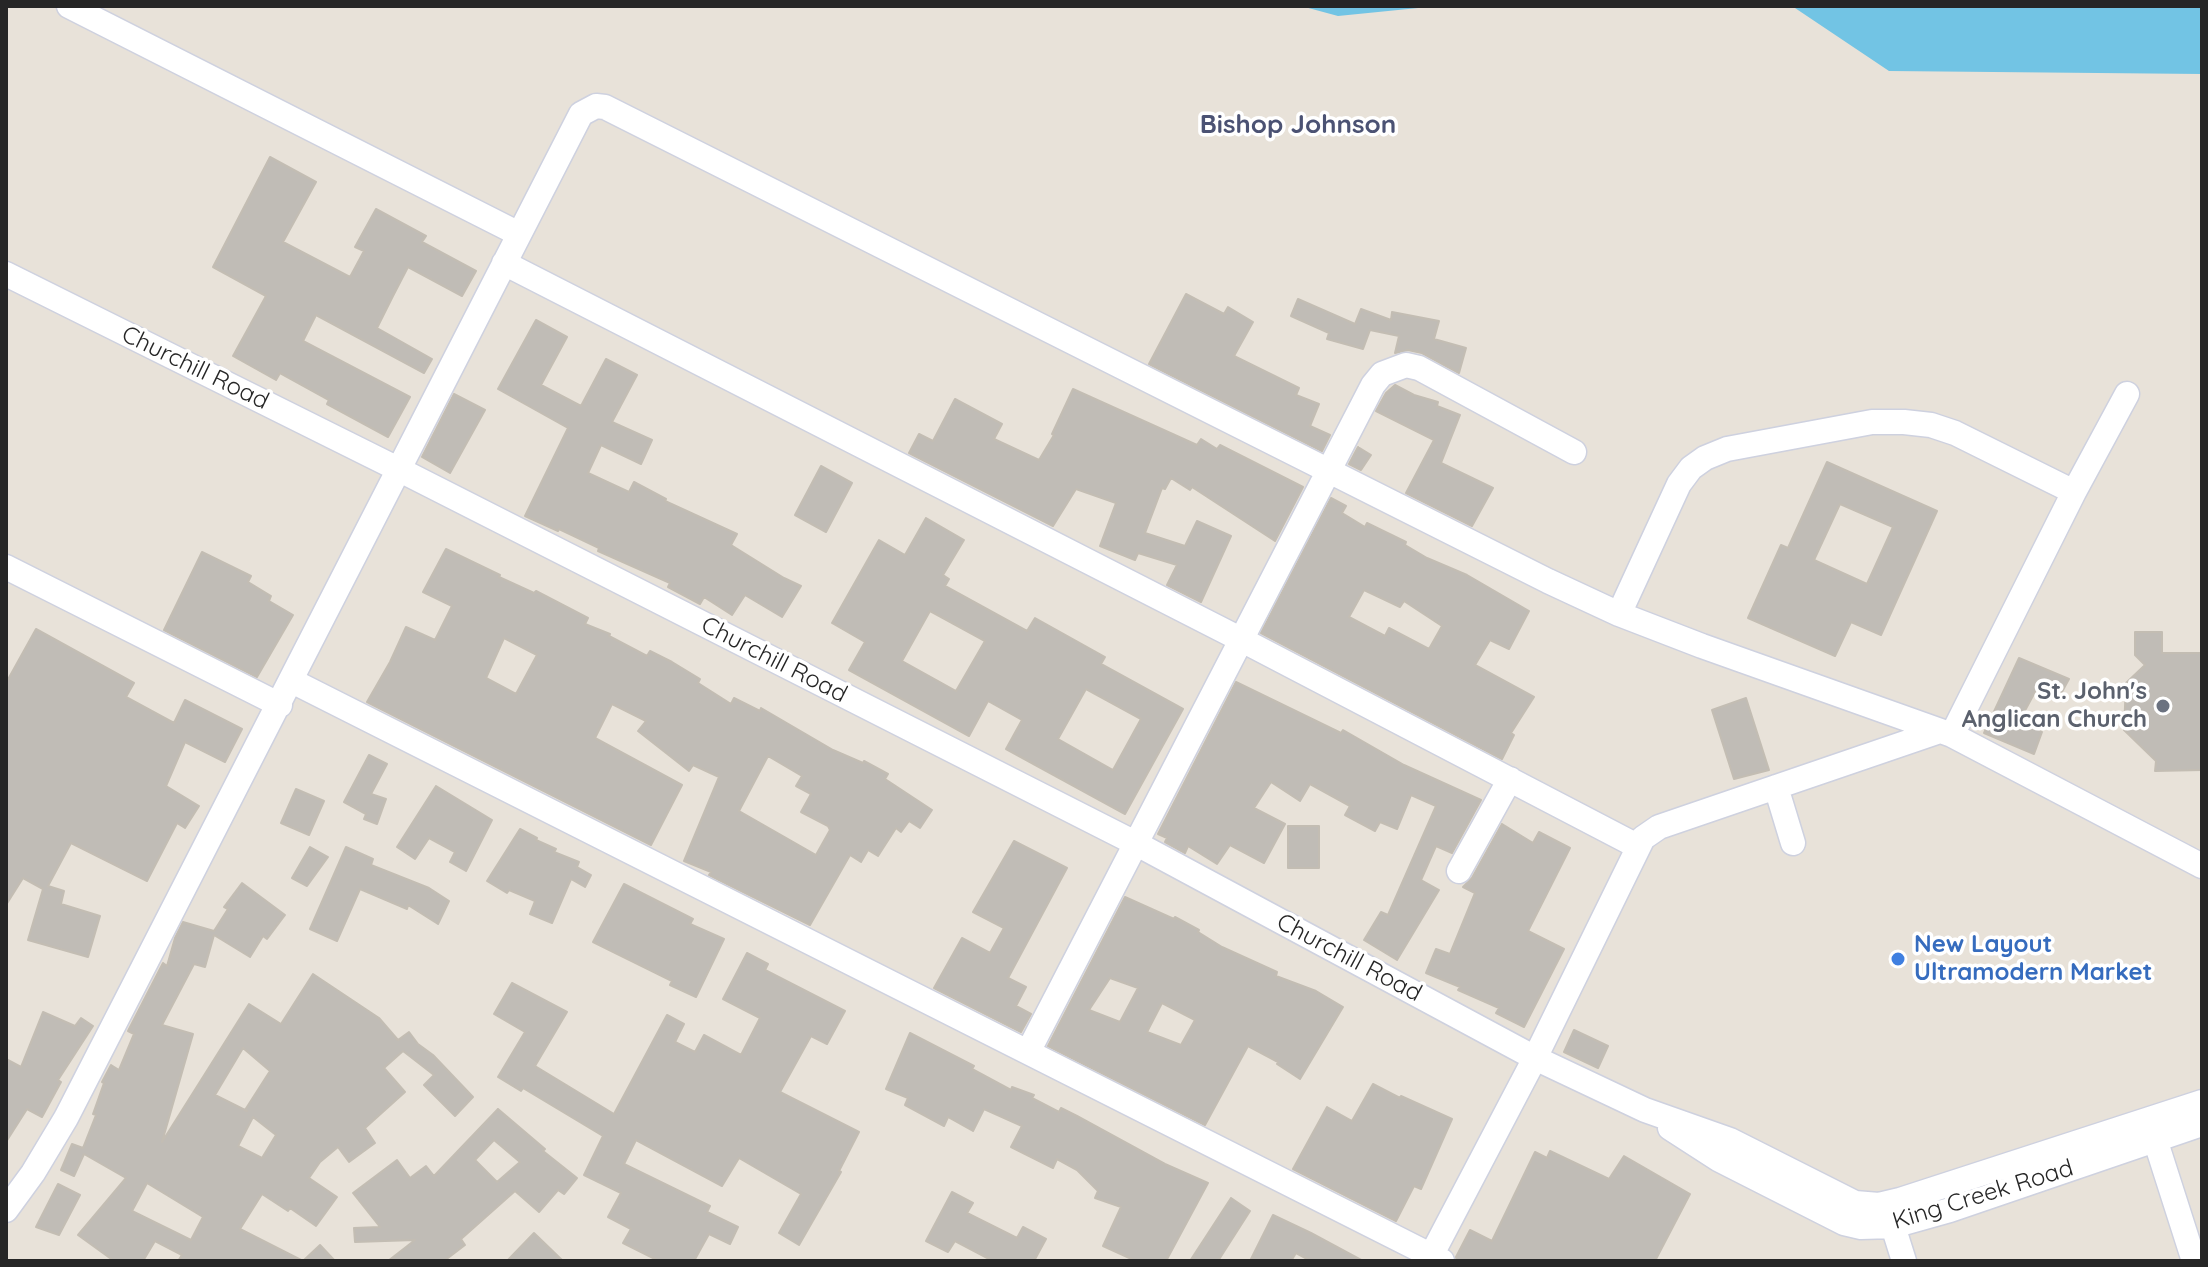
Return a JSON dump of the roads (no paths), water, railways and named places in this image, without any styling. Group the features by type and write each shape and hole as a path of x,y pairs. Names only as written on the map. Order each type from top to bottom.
{"street":[{"path":"69,6 519,234"},
{"path":"6,1210 33,1173 66,1118 581,114 588,108 605,107 1548,581 1619,614 1946,733 2202,866"},
{"path":"504,263 1242,640 1637,846"},
{"name":"Churchill Road","path":"6,274 1137,844 1535,1058"},
{"path":"1028,1052 1329,469 1373,385 1382,374 1406,365 1419,368 1574,452"},
{"path":"292,681 1430,1257 1535,1058 1643,838 1659,827 1946,733 2127,394"},
{"path":"1619,614 1679,484 1691,468 1727,449 1872,422 1931,425 1955,433 2074,492"},
{"path":"6,567 280,705"},
{"path":"1459,871 1510,779"},
{"path":"1776,787 1793,843"},
{"name":"King Creek Road","path":"1535,1058 1645,1110 1730,1140 1855,1203 1879,1205 2202,1102"},
{"name":"King Creek Road","path":"1645,1110 1718,1159 1844,1223 1861,1227 1893,1226 1950,1210 2202,1124"},
{"path":"2155,1139 2194,1261"},
{"path":"1893,1226 1904,1261"}],"water":[{"path":"1301,6 1438,6 1338,16"},
{"path":"1792,6 2202,6 2202,74 1889,71"}],"place":[{"name":"St. John's Anglican Church","path":"2163,706"},
{"name":"New Layout Ultramodern Market","path":"1898,959"}],"district":[{"name":"Bishop Johnson","path":"1298,125"}]}
